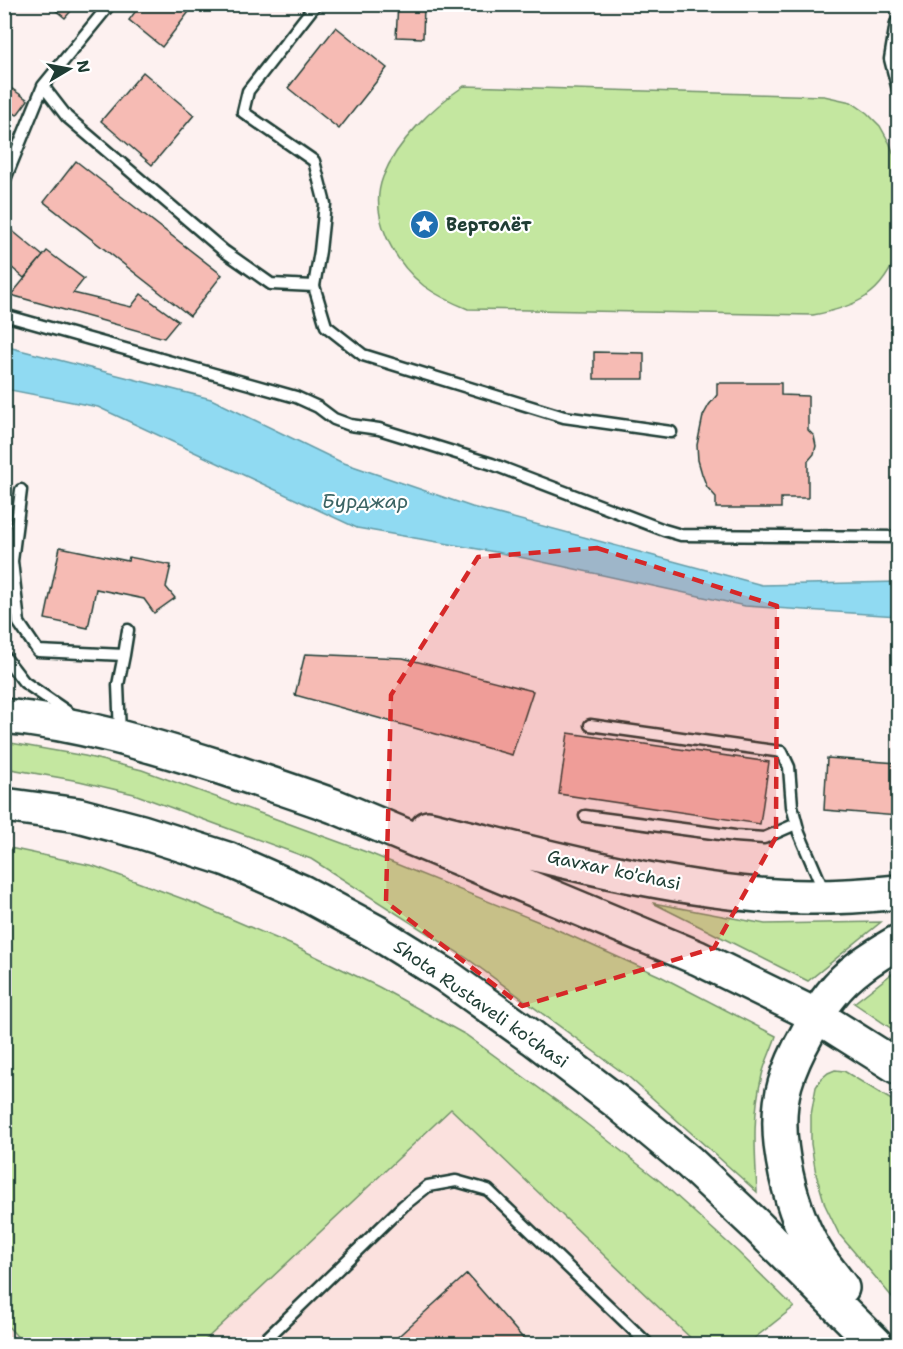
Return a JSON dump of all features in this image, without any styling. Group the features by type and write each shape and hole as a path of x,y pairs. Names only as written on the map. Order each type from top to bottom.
{"main road":[{"path":"4,716 107,733 163,748 334,806 698,958 817,1016 898,1067"},
{"name":"Shota Rustaveli ko'chasi","path":"4,804 78,815 142,832 227,859 302,892 376,932 444,975 533,1038 617,1102 689,1162 876,1344"},
{"name":"Gavxar ko'chasi","path":"334,806 638,878 679,885 758,895 826,897 898,892"},
{"path":"885,1344 819,1257 800,1219 787,1182 780,1143 780,1111 784,1084 799,1048 831,994 848,976 898,942"}],"lane":[{"path":"5,181 43,86 110,4"},
{"path":"316,4 248,91 243,112 314,161 325,204 314,286 326,326 363,355 564,417 671,432"},
{"path":"898,21 890,59 898,90"},
{"path":"43,86 67,117 224,251 271,284 314,286"},
{"path":"4,315 296,397 318,407 334,419 350,425 379,429 492,464 681,535 898,537"},
{"path":"21,489 12,561 19,623 38,651 124,655"},
{"path":"4,656 24,682 107,733 128,630"},
{"path":"590,724 782,752 789,766 792,806 796,824 826,897"},
{"path":"585,816 754,837 764,837 796,824"},
{"path":"261,1344 403,1206 428,1186 456,1181 489,1190 648,1344"}],"highlighted area":[{"path":"597,548 777,606 776,837 714,948 522,1006 386,902 391,695 478,557"}],"shaded area":[{"path":"451,1109 697,1344 201,1344"},
{"path":"5,1325 22,1344 5,1344"}],"green space":[{"path":"464,86 824,96 851,102 880,126 898,165 898,251 892,266 876,288 855,303 813,315 468,309 451,302 424,286 413,276 394,251 381,222 379,192 389,164 407,138 440,104"},
{"path":"5,742 85,756 142,770 369,853 549,926 660,976 776,1036 763,1070 757,1105 755,1134 757,1192 630,1078 468,959 311,859 134,794 79,781 5,768"},
{"path":"5,847 94,866 194,903 292,945 379,987 466,1035 565,1107 661,1182 794,1307 747,1344 697,1344 451,1109 201,1344 24,1344 4,1322"},
{"path":"653,903 765,924 881,922 808,981"},
{"path":"898,969 898,1033 854,1003"},
{"path":"835,1070 844,1071 898,1104 898,1304 839,1234 825,1205 816,1174 811,1144 811,1115 816,1087 821,1079"}],"water":[{"name":"Бурджар","path":"4,346 211,399 341,462 472,507 762,585 898,582 898,616 745,606 501,553 357,528 98,407 5,389"}],"building":[{"path":"48,4 77,4 65,18"},
{"path":"141,4 195,4 162,47 129,20"},
{"path":"398,4 424,4 423,38 396,37"},
{"path":"336,27 387,68 339,129 288,88"},
{"path":"143,72 194,115 152,165 101,121"},
{"path":"8,86 28,100 17,115 4,106 4,91"},
{"path":"76,161 222,275 190,316 44,202"},
{"path":"4,224 43,256 24,278 4,261"},
{"path":"47,251 84,279 73,293 131,307 141,294 178,321 164,338 11,295"},
{"path":"594,352 644,353 644,379 594,379"},
{"path":"717,383 781,383 781,395 808,396 808,430 814,436 816,446 814,454 808,461 808,498 781,498 781,508 716,508 716,497 707,487 702,474 697,445 703,416 717,395"},
{"path":"60,547 128,561 129,557 171,565 166,587 175,598 154,613 144,599 96,589 88,628 45,619"},
{"path":"305,654 403,658 533,691 512,755 295,695"},
{"path":"568,733 769,762 760,824 559,794"},
{"path":"827,758 898,763 898,816 824,810"},
{"path":"467,1274 528,1344 391,1343"}],"place":[{"name":"Вертолёт","path":"425,225"}]}
